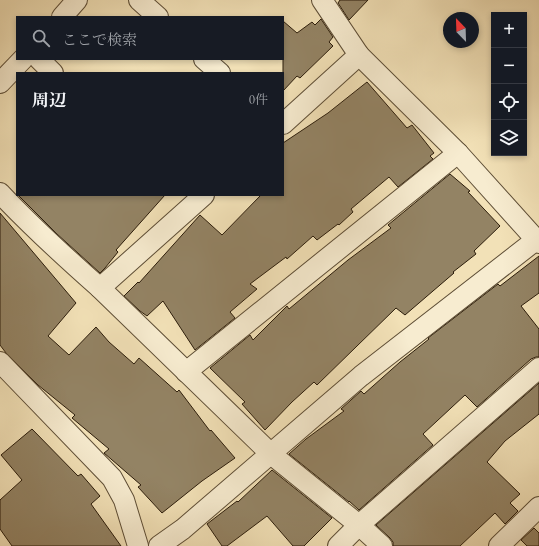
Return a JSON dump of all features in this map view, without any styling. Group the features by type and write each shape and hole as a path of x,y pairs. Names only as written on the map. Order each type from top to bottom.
{"street":[{"path":"63,16 77,0"},
{"path":"139,0 157,16"},
{"path":"159,546 183,529 361,376 538,241 458,153 359,55 322,0"},
{"path":"284,123 359,55"},
{"path":"0,84 22,60"},
{"path":"39,60 52,72"},
{"path":"205,60 219,72"},
{"path":"186,372 458,153"},
{"path":"0,193 26,220 100,288 271,454 359,525 382,546"},
{"path":"100,288 192,199"},
{"path":"0,362 112,478 124,500 138,546"},
{"path":"338,546 359,525 539,368"},
{"path":"499,546 538,509"}],"building":[{"path":"340,0 368,0 349,20 338,3"},
{"path":"321,19 333,37 329,42 333,46 300,78 297,76 284,90 284,22 297,33 312,22 315,25"},
{"path":"367,82 407,128 412,125 434,153 430,156 433,159 398,187 389,177 351,209 353,212 339,225 338,224 317,240 313,236 287,259 286,257 250,284 257,289 230,312 235,318 195,350 163,301 147,316 124,296 138,282 139,283 200,215 222,235 260,196 284,196 284,142 328,113"},
{"path":"450,174 470,191 468,192 500,226 474,251 476,254 453,272 454,273 405,315 396,308 317,385 314,382 265,430 242,404 245,402 210,368 250,335 253,340 287,306 289,309 348,260 391,228 388,225"},
{"path":"19,196 164,196 116,250 118,252 100,273 57,234"},
{"path":"0,213 76,303 48,336 69,355 96,327 109,342 134,364 139,358 177,392 179,390 210,431 211,430 235,458 202,481 162,513 138,487 141,485 104,453 109,449 72,418 75,415 38,385 0,345"},
{"path":"539,256 539,293 521,306 539,329 539,357 531,359 477,407 465,395 423,434 433,445 359,510 289,454 306,439 344,411 341,409 361,391 364,394 429,339 428,338 498,284 500,286"},
{"path":"539,383 539,414 505,441 487,462 520,494 510,503 518,511 505,524 495,513 460,546 393,546 393,542 390,538 376,525"},
{"path":"32,429 78,476 81,474 100,496 91,504 121,546 12,546 0,529 0,500 22,480 1,455"},
{"path":"272,470 332,518 304,546 293,546 267,516 227,546 222,546 207,524 237,501 238,502"},
{"path":"534,528 539,533 539,546 527,546 521,540"}]}
